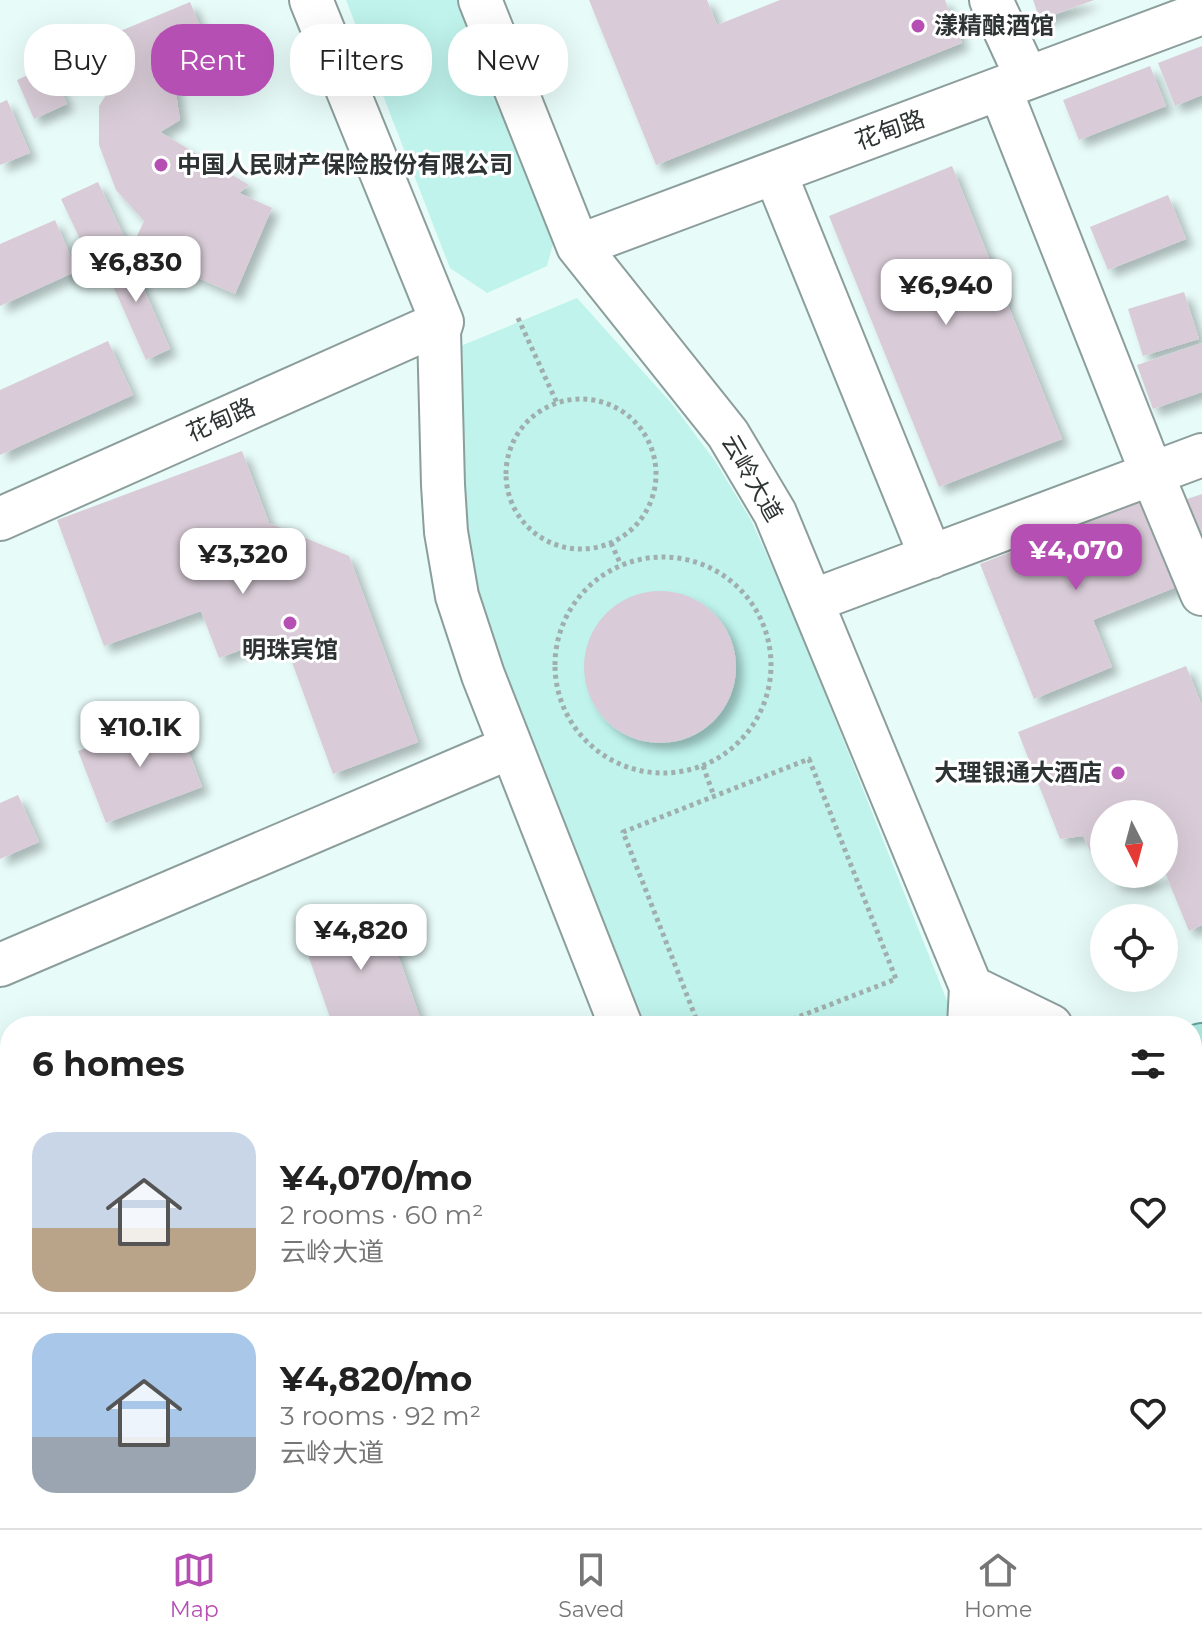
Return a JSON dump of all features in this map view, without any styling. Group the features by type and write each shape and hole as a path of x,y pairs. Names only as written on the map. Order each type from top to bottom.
{"street":[{"path":"311,0 442,322 439,331 442,470 451,566 468,633 617,1016"},
{"name":"云岭大道","path":"480,0 578,246 743,455 775,513 970,1007"},
{"path":"991,0 1013,84 1152,474 1202,594"},
{"name":"花甸路","path":"578,246 1202,13"},
{"path":"775,173 931,557"},
{"name":"花甸路","path":"0,519 442,322"},
{"path":"812,601 1202,455"},
{"path":"0,965 511,747"},
{"path":"970,1007 1008,1016"}],"path":[{"path":"518,318 557,403"},
{"path":"577,399 597,400 617,407 633,419 655,453 656,484 647,513 634,529 611,543 577,550 556,546 537,536 522,522 511,504 506,484 506,463 512,444 523,426 538,412 557,403 577,399"},
{"path":"611,543 621,565"},
{"path":"649,557 678,557 705,565 730,579 750,599 764,624 771,651 771,680 763,708 748,732 728,752 703,766 666,773 629,768 596,750 582,738 562,706 554,670 559,633 566,615 576,599 596,579 621,565 649,557"},
{"path":"695,1016 623,832 809,759 896,979 800,1016"},
{"path":"703,766 714,796"}],"shaded area":[{"path":"346,0 465,0 475,24 448,24 448,96 505,96 558,225 547,266 487,293 450,268 383,96 432,96 432,24 355,24"},
{"path":"577,298 673,405 715,461 751,520 792,611 953,1016 642,1016 480,614 468,561 451,350"}],"building":[{"path":"589,0 707,0 717,25 780,0 945,0 962,43 656,165"},
{"path":"1033,0 1094,0 1040,20"},
{"name":"中国人民财产保险股份有限公司","path":"190,2 199,24 151,24 151,96 176,96 180,120 160,132 249,185 239,193 272,208 235,294 131,249 144,221 116,190 99,145 99,106 105,96 135,96 135,25"},
{"path":"1202,46 1202,95 1175,106 1158,63"},
{"path":"1150,66 1166,106 1079,140 1063,100"},
{"path":"24,77 24,96 64,96 67,104 34,119 17,80"},
{"path":"7,100 30,153 0,165 0,103"},
{"path":"952,166 1062,439 939,487 829,216"},
{"path":"98,182 126,241 89,258 61,199"},
{"path":"1168,195 1186,239 1108,270 1090,227"},
{"path":"55,220 77,271 0,306 0,244"},
{"path":"126,248 170,349 146,360 101,259"},
{"path":"1184,292 1199,339 1143,356 1128,309"},
{"path":"108,341 133,395 0,455 0,390"},
{"path":"1202,343 1202,392 1153,409 1137,365"},
{"name":"明珠宾馆","path":"242,451 269,523 349,556 418,742 333,774 282,635 219,658 201,611 104,646 57,520"},
{"path":"1202,494 1202,537 1187,499"},
{"path":"1145,499 1179,586 1093,620 1112,667 1034,699 980,564"},
{"path":"660,591 689,597 714,613 730,638 736,667 730,696 714,721 689,737 660,743 631,737 606,721 590,696 584,667 590,638 606,613 631,597"},
{"name":"大理银通大酒店","path":"1186,666 1202,706 1202,925 1189,931 1171,888 1178,888 1178,800 1090,800 1090,851 1083,836 1060,839 1018,732"},
{"path":"175,715 202,787 106,823 78,751"},
{"path":"18,795 39,842 0,859 0,803"},
{"path":"380,904 419,1016 329,1016 300,932"}],"place":[{"name":"漾精酿酒馆","path":"918,26"},
{"name":"中国人民财产保险股份有限公司","path":"161,165"},
{"name":"明珠宾馆","path":"290,623"},
{"name":"大理银通大酒店","path":"1118,773"}]}
